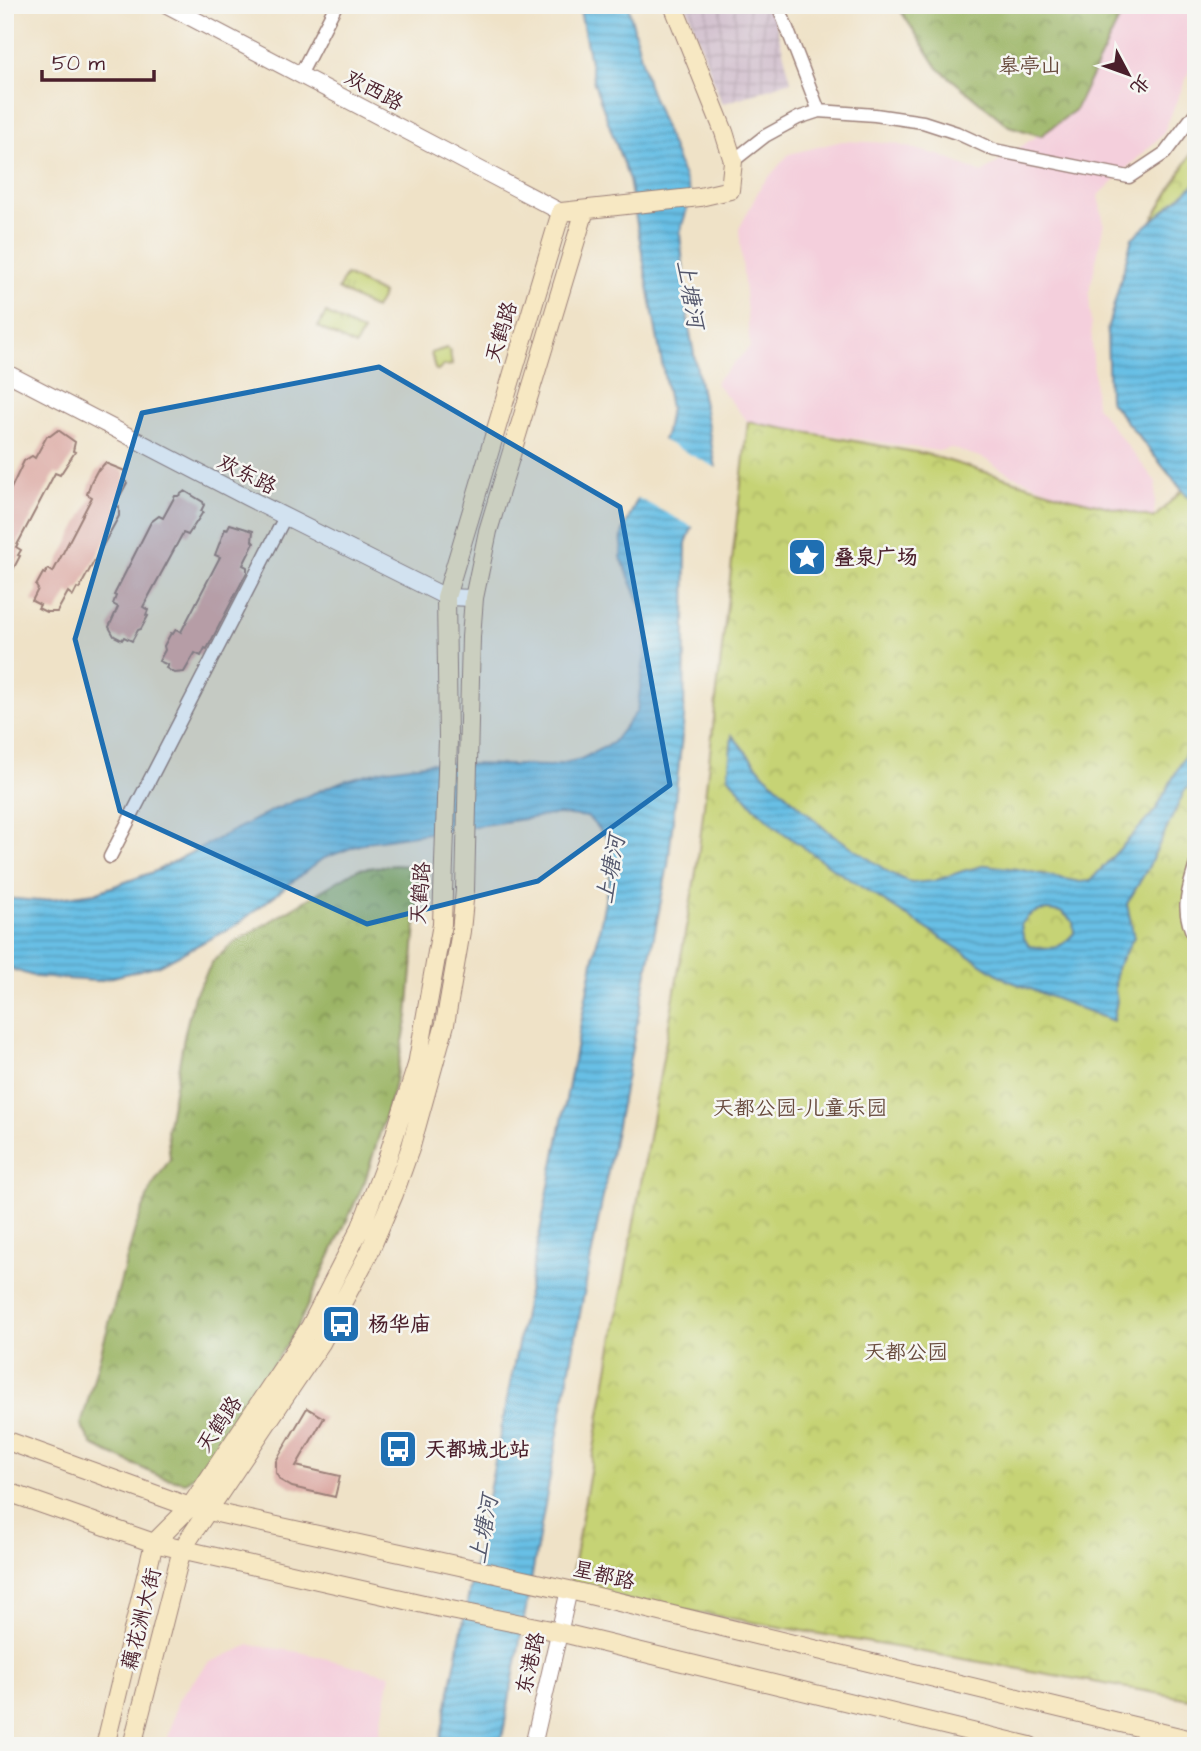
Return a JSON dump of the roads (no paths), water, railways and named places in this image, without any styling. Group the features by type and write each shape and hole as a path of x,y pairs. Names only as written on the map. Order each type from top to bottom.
{"main road":[{"path":"561,212 700,197 730,190 733,161 673,5"},
{"name":"天鹤路","path":"209,1511 321,1343 359,1275 384,1219 411,1146 445,1024 461,931 465,890 474,598 488,531 585,209"},
{"name":"天鹤路","path":"154,1543 190,1507 310,1327 361,1227 387,1159 417,1065 442,924 448,739 446,597 561,212"},
{"name":"星都路","path":"5,1440 190,1507 563,1589 1196,1741"},
{"path":"5,1491 154,1543 552,1631 1030,1746"},
{"name":"藕花洲大街","path":"132,1746 182,1549 209,1511"},
{"name":"藕花洲大街","path":"105,1746 154,1543"}],"street":[{"name":"欢西路","path":"167,5 561,212"},
{"path":"300,75 336,5"},
{"path":"778,5 819,111"},
{"path":"733,161 765,136 798,118 819,111 923,122 957,133 994,150 1129,177 1165,153 1196,112"},
{"name":"欢东路","path":"5,372 446,597 474,598"},
{"path":"110,857 285,517"},
{"path":"1196,864 1187,897 1186,923 1196,940"},
{"name":"东港路","path":"533,1746 552,1631 563,1589"}],"water":[{"name":"上塘河","path":"579,5 628,5 648,85 691,195 680,233 689,328 716,468 686,543 684,718 668,865 578,1324 504,1728 500,1746 439,1746 611,870 613,845 588,817 558,814 367,842 322,859 235,926 159,965 98,981 36,977 5,967 5,898 38,901 95,893 156,871 271,811 343,781 382,770 430,763 551,766 581,759 612,743 637,711 649,624 621,558 622,534 666,433 670,408 629,180 594,83"},
{"path":"1196,183 1196,507 1109,400 1107,330 1132,238"},
{"path":"732,735 764,774 825,829 890,873 911,883 934,881 986,865 1080,882 1090,881 1155,811 1196,735 1196,778 1185,790 1149,866 1127,904 1134,937 1116,969 1117,1001 1113,1021 1007,980 835,870 778,829 754,807 728,776","holes":["1042,910 1062,912 1073,922 1074,933 1069,939 1054,947 1029,946 1021,925 1027,918"]}],"place":[{"name":"叠泉广场","path":"807,557"},
{"name":"杨华庙","path":"341,1324"},
{"name":"天都城北站","path":"398,1449"}],"park label":[{"name":"皋亭山","path":"1030,66"},
{"name":"天都公园-儿童乐园","path":"800,1108"},
{"name":"天都公园","path":"906,1352"}]}
